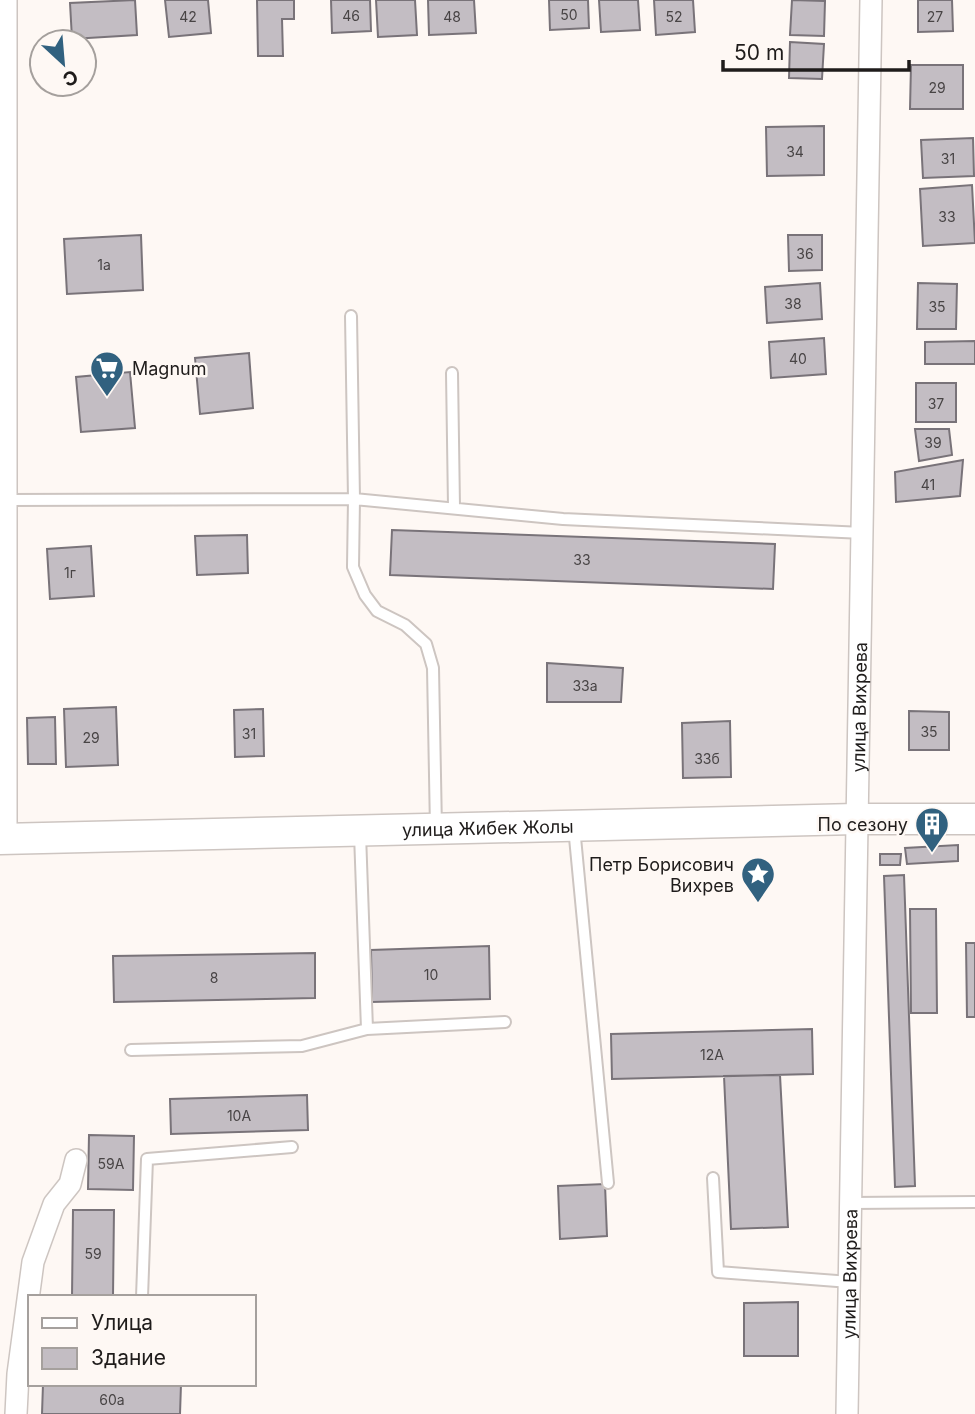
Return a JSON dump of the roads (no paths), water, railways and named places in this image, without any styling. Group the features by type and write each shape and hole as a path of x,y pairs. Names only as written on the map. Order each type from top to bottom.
{"main road":[{"name":"улица Жибек Жолы","path":"3,839 856,819 975,819"}],"street":[{"path":"3,839 6,0"},
{"name":"улица Вихрева","path":"847,1414 871,0"},
{"path":"30,1295 33,1262 54,1204 71,1184 76,1160"},
{"path":"16,1414 24,1374 28,1324"}],"lane":[{"path":"351,316 353,567 365,595 377,611 405,625 426,644 433,668 436,830"},
{"path":"452,373 454,507"},
{"path":"5,500 354,499 562,519 863,533"},
{"path":"574,827 608,1183"},
{"path":"359,831 367,1029"},
{"path":"131,1050 302,1045 367,1029 505,1022"},
{"path":"142,1295 147,1159 292,1147"},
{"path":"713,1178 718,1272 850,1282"},
{"path":"851,1203 975,1202"}],"place":[{"name":"Magnum","path":"107,398"},
{"name":"По сезону","path":"932,854"},
{"name":"Петр Борисович Вихрев","path":"758,904"}]}
